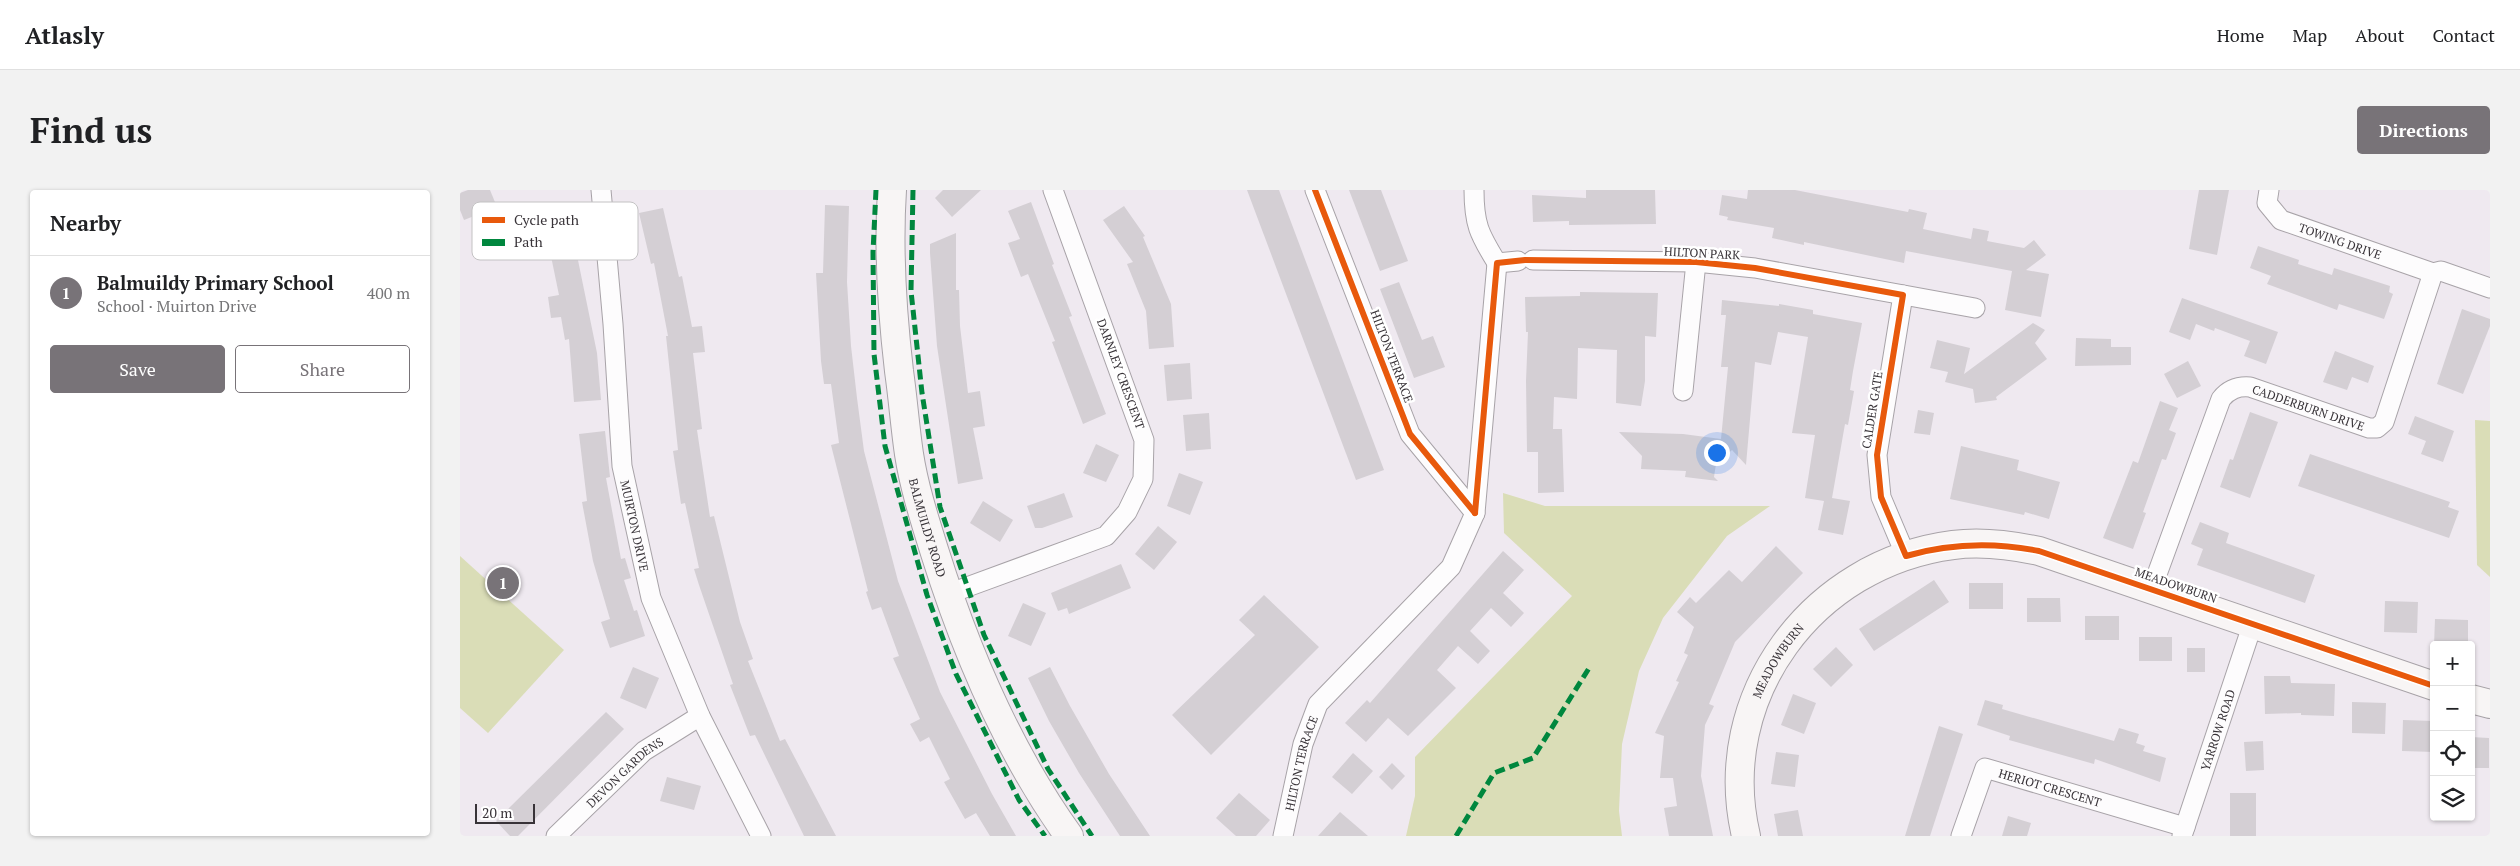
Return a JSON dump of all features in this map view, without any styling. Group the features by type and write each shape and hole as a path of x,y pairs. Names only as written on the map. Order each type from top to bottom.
{"street":[{"name":"BALMUILDY ROAD","path":"892,190 890,224 892,312 909,455 926,525 948,594 978,674 1018,753 1069,836"},
{"name":"DARNLEY CRESCENT","path":"948,594 1106,536 1127,512 1143,479 1144,440 1053,190"},
{"name":"HILTON TERRACE","path":"1284,836 1304,744 1318,704 1451,567 1476,514 1410,434 1315,190"},
{"path":"1474,190 1474,217 1477,227 1497,262 1476,514"},
{"name":"TOWING DRIVE","path":"2269,190 2267,203 2281,220 2433,273"},
{"name":"MUIRTON DRIVE","path":"607,260 622,466 651,598 700,716 761,836"},
{"name":"HILTON PARK","path":"1497,262 1696,262 1756,268 1975,308"},
{"path":"1683,391 1696,262"},
{"path":"2433,273 2446,272 2490,288"},
{"name":"CADDERBURN DRIVE","path":"2152,588 2222,399 2226,393 2238,387 2250,387 2369,428 2377,428 2384,422 2433,273"},
{"name":"CALDER GATE","path":"1903,295 1876,455 1881,497 1906,556"},
{"name":"MEADOWBURN","path":"1746,836 1740,799 1742,748 1755,698 1766,674 1790,637 1814,610 1857,578 1906,556 1954,545 1978,543 2019,547 2046,553 2430,685"},
{"name":"YARROW ROAD","path":"2184,831 2253,623"},
{"path":"2475,700 2490,704"},
{"name":"DEVON GARDENS","path":"556,836 644,751 700,716"},
{"name":"HERIOT CRESCENT","path":"1960,836 1986,768 2184,831"}],"green space":[{"path":"2475,420 2490,421 2490,577 2477,565"},
{"path":"1503,493 1545,506 1770,506 1727,536 1663,618 1639,671 1622,744 1619,811 1622,836 1406,836 1415,796 1415,757 1572,596 1504,533"},
{"path":"460,556 564,650 488,733 460,708"}],"building":[{"path":"468,190 490,190 495,202 472,202 472,217 464,220 460,210 460,193"},
{"path":"943,190 981,190 952,217 935,198"},
{"path":"1247,190 1279,190 1384,470 1356,480"},
{"path":"1349,190 1381,190 1408,261 1380,271"},
{"path":"1586,190 1655,190 1656,224 1569,225 1569,221 1533,222 1532,195 1586,198"},
{"path":"1748,190 1795,190 1908,212 1909,209 1927,213 1923,229 1971,239 1973,228 1989,231 1987,241 2024,248 2034,240 2046,255 2026,270 2049,274 2041,317 2005,310 2012,271 1906,251 1904,263 1804,242 1804,245 1772,238 1774,228 1727,220 1728,217 1719,215 1722,195 1747,199"},
{"path":"2199,190 2229,190 2217,255 2189,249"},
{"path":"1031,202 1054,264 1052,265 1072,316 1069,317 1106,414 1083,424 1052,342 1055,341 1028,274 1021,277 1008,243 1020,239 1008,211"},
{"path":"825,205 849,206 847,282 851,346 857,398 864,451 898,581 940,692 992,794 1016,836 990,836 976,813 965,819 944,782 950,779 929,737 920,742 910,724 920,719 893,658 899,656 881,607 872,610 866,592 868,591 831,445 839,443 831,384 824,384 821,361 816,273 823,273"},
{"path":"1124,206 1145,236 1143,237 1171,304 1174,347 1149,349 1146,311 1127,264 1133,262 1103,220"},
{"path":"663,208 679,277 682,276 692,327 702,326 705,352 693,353 702,429 697,430 710,517 714,516 740,622 753,659 748,661 780,741 785,739 836,836 804,836 755,735 750,736 730,685 733,684 694,569 699,568 685,503 681,504 673,451 678,450 666,336 668,336 654,263 651,264 639,213"},
{"path":"956,233 956,290 959,290 960,326 968,393 980,391 985,426 973,428 983,479 958,484 937,346 930,253 930,244"},
{"path":"2258,246 2299,260 2298,264 2332,275 2334,268 2390,286 2389,292 2393,294 2384,319 2339,304 2337,310 2267,284 2271,276 2250,268"},
{"path":"552,260 578,260 597,353 601,400 574,402 569,339 565,340 561,317 551,318 548,297 559,295"},
{"path":"1399,282 1422,340 1433,336 1445,367 1414,378 1380,289"},
{"path":"1580,292 1658,293 1656,337 1645,336 1645,381 1641,406 1616,403 1617,350 1578,348 1577,399 1554,397 1553,429 1562,429 1564,492 1538,493 1538,452 1527,452 1526,381 1528,332 1526,332 1525,297 1580,296"},
{"path":"2182,298 2278,332 2266,364 2244,356 2250,341 2215,328 2214,331 2196,324 2190,340 2169,332"},
{"path":"1722,300 1779,306 1779,304 1813,310 1813,314 1862,323 1850,390 1854,391 1848,425 1845,424 1832,498 1850,501 1843,535 1818,530 1824,501 1805,498 1815,435 1792,433 1808,337 1778,332 1771,365 1755,362 1746,465 1732,450 1716,464 1714,477 1718,481 1685,477 1686,471 1641,469 1642,456 1619,432 1683,434 1721,439 1728,367 1721,367 1726,315 1721,315"},
{"path":"2462,309 2490,319 2490,326 2463,394 2437,384"},
{"path":"2033,323 2045,330 2035,343 2047,359 1996,397 1997,400 1975,403 1973,389 1945,382 1948,372 1930,368 1937,340 1970,348 1964,374"},
{"path":"2076,338 2111,339 2111,347 2131,347 2131,365 2075,366"},
{"path":"2335,351 2374,366 2368,383 2352,377 2347,390 2323,382"},
{"path":"2188,361 2201,386 2177,398 2164,374"},
{"path":"1190,363 1192,399 1167,401 1164,365"},
{"path":"2160,401 2178,408 2169,430 2176,433 2166,460 2162,459 2143,512 2146,513 2133,549 2103,538 2133,461 2138,463"},
{"path":"1918,410 1934,413 1930,435 1914,433"},
{"path":"2250,412 2278,422 2250,498 2220,487 2230,459 2233,460"},
{"path":"1209,413 1211,449 1186,451 1183,415"},
{"path":"2415,416 2454,431 2443,462 2421,454 2426,441 2408,434"},
{"path":"605,431 610,477 606,478 621,559 625,558 631,578 624,580 634,611 637,610 645,636 610,648 601,622 610,619 593,561 582,502 587,501 579,434"},
{"path":"1096,444 1119,455 1106,482 1083,473"},
{"path":"1961,446 2019,460 2017,470 2060,482 2049,519 2025,512 2024,515 1950,499"},
{"path":"2310,454 2450,502 2448,507 2459,511 2449,538 2298,486"},
{"path":"1179,473 1203,482 1190,515 1167,506"},
{"path":"1064,493 1073,517 1042,528 1035,528 1027,506"},
{"path":"983,501 1013,520 1000,542 970,523"},
{"path":"2200,522 2229,533 2226,543 2315,575 2305,603 2197,565 2203,549 2191,544"},
{"path":"1158,526 1177,542 1154,570 1135,554"},
{"path":"1776,546 1803,573 1735,642 1709,704 1714,706 1705,725 1701,776 1713,836 1669,836 1664,808 1677,806 1673,778 1660,778 1664,736 1655,733 1679,682 1676,681 1688,655 1684,653 1694,627 1677,612 1690,597 1696,603 1729,570 1742,582"},
{"path":"1503,551 1524,570 1503,593 1524,613 1511,627 1491,608 1470,631 1490,651 1478,664 1458,646 1437,670 1456,688 1408,736 1388,718 1366,742 1345,723 1367,700 1370,703"},
{"path":"1121,564 1131,588 1069,614 1067,608 1058,611 1051,593"},
{"path":"1934,580 1949,602 1874,651 1859,629"},
{"path":"1969,583 2003,583 2003,609 1969,609"},
{"path":"1264,595 1319,647 1211,755 1172,715 1255,635 1239,620"},
{"path":"2027,598 2060,598 2061,622 2027,622"},
{"path":"2385,601 2418,602 2417,633 2384,632"},
{"path":"1023,603 1046,613 1031,646 1008,636"},
{"path":"2085,616 2119,616 2119,640 2085,640"},
{"path":"2435,619 2468,620 2468,641 2434,641"},
{"path":"2139,637 2172,637 2172,661 2139,661"},
{"path":"1836,647 1853,665 1831,687 1813,669"},
{"path":"2187,648 2205,648 2205,672 2187,672"},
{"path":"633,667 659,678 646,709 620,698"},
{"path":"1050,667 1109,774 1150,836 1120,836 1079,773 1049,721 1028,678"},
{"path":"2264,676 2290,676 2291,683 2335,684 2334,716 2301,715 2301,713 2265,714"},
{"path":"1793,694 1816,703 1804,734 1781,725"},
{"path":"1985,700 2003,705 2002,709 2114,741 2119,728 2139,734 2136,743 2145,746 2143,751 2166,758 2160,782 2095,759 2094,764 2009,740 2010,736 1977,725"},
{"path":"2352,702 2386,703 2385,734 2352,733"},
{"path":"606,712 624,729 518,836 510,836 496,821"},
{"path":"2403,720 2430,721 2430,752 2402,751"},
{"path":"1939,726 1963,734 1930,836 1905,836"},
{"path":"2475,737 2489,738 2489,768 2475,768"},
{"path":"2263,741 2264,770 2246,771 2244,742"},
{"path":"1776,752 1799,755 1795,787 1771,784"},
{"path":"1353,753 1373,771 1352,794 1332,777"},
{"path":"1392,763 1405,776 1392,790 1379,777"},
{"path":"667,777 701,786 694,810 660,801"},
{"path":"1239,793 1270,820 1256,836 1236,836 1216,818"},
{"path":"2230,793 2256,793 2256,836 2230,836"},
{"path":"1798,810 1803,836 1778,836 1774,814"},
{"path":"1340,812 1368,836 1318,836"},
{"path":"2008,816 2031,823 2027,836 2002,836"}],"marked path":[{"path":"876,190 873,252 874,354 885,446 927,595 956,674 1019,800 1045,836"},
{"path":"913,190 911,291 922,393 940,507 984,635 1048,769 1092,836"},
{"path":"1456,836 1494,773 1533,758 1591,665"}],"cycle path":[{"path":"1315,190 1410,434 1475,513"},
{"path":"1475,513 1497,263 1525,260 1696,262 1755,268 1903,295 1877,455 1881,497 1906,556 1939,548 1972,545 2005,546 2039,551 2430,685"}],"place":[{"name":"Balmuildy Primary School","path":"503,583"}]}
